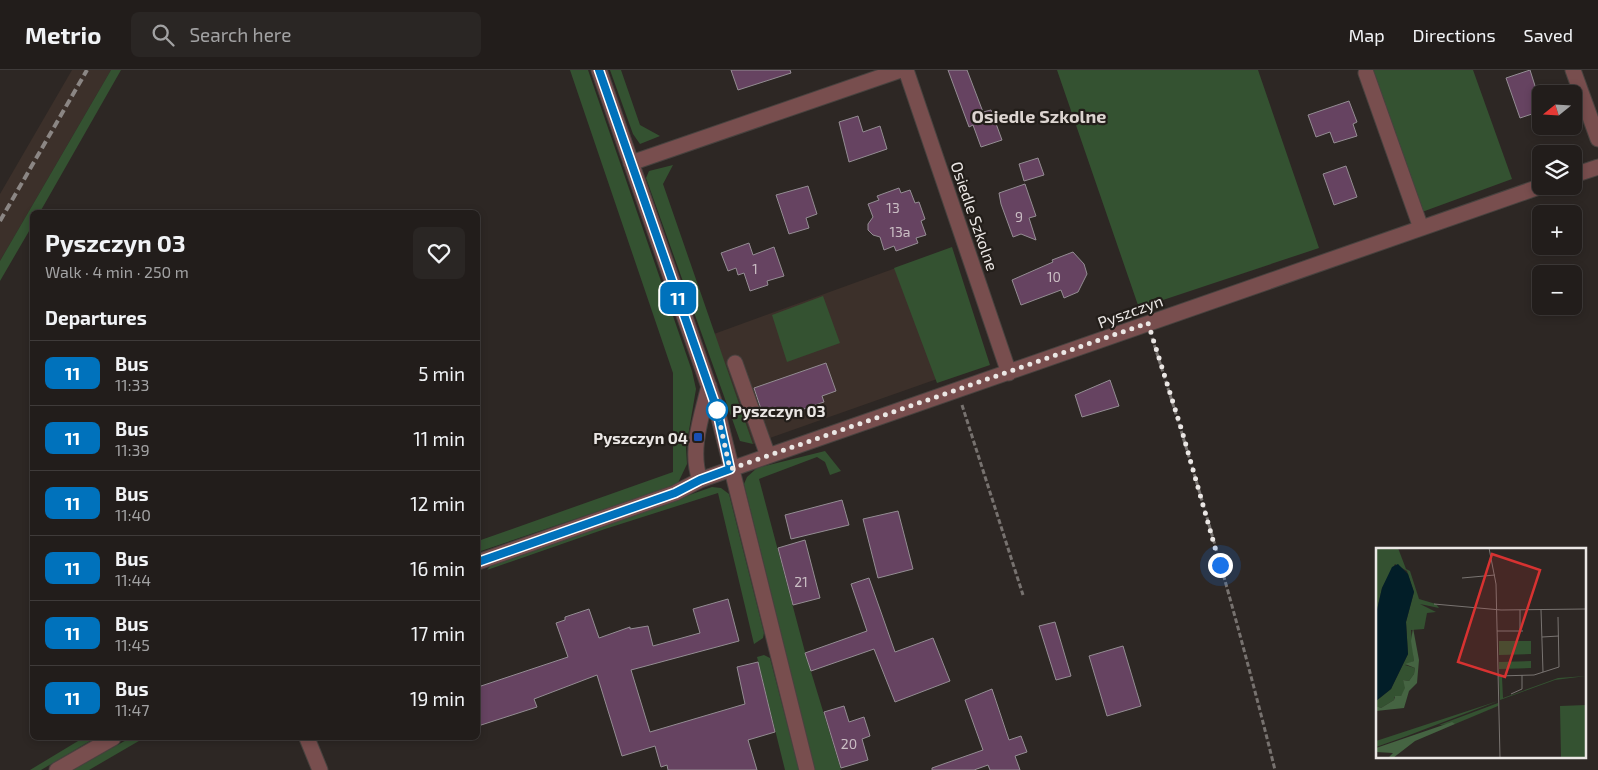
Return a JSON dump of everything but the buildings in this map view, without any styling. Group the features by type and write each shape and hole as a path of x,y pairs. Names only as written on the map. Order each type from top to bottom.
{"street":[{"path":"599,70 717,410 730,469 807,770"},
{"path":"631,163 901,70"},
{"name":"Osiedle Szkolne","path":"906,70 1009,373"},
{"path":"1573,70 1598,139"},
{"path":"1366,73 1421,228"},
{"path":"1582,172 1598,167"},
{"name":"Pyszczyn","path":"480,561 675,493 700,480 730,469 1532,189"},
{"path":"735,363 768,456"},
{"path":"700,480 696,470 696,447 709,385"},
{"path":"57,770 110,740"},
{"path":"308,740 320,770"}],"path":[{"path":"1148,323 1182,431 1253,679 1275,770"},
{"path":"957,390 1023,595"}],"shaded area":[{"path":"72,70 111,70 0,261 0,194"},
{"path":"951,248 988,361 753,444 714,334"}],"green space":[{"path":"111,70 121,70 41,210 30,210 30,229 0,281 0,261"},
{"path":"570,70 588,70 692,371 696,389 686,448 687,464 678,483 670,487 480,551 480,540 673,472 673,373"},
{"path":"610,70 621,70 640,125 660,136 640,144 633,134"},
{"path":"1057,70 1258,70 1319,248 1139,308"},
{"path":"1371,70 1473,70 1512,179 1422,212"},
{"path":"673,165 663,184 753,444 740,441 646,178 649,171"},
{"path":"952,247 990,365 937,383 894,268"},
{"path":"823,296 840,343 787,362 772,315"},
{"path":"825,451 841,471 830,475 825,462 817,457 759,479 805,652 841,770 815,770 744,484 747,477 757,468"},
{"path":"712,487 721,488 729,494 764,633 763,638 754,644 718,493 605,529 487,570 491,565"},
{"path":"764,655 770,658 799,770 785,770 757,657"},
{"path":"80,740 92,740 41,770 30,770"},
{"path":"126,740 141,740 89,770 73,770"}],"railway":[{"path":"0,221 87,70"}],"bus line":[{"name":"11","path":"480,561 675,493 700,480 730,469 717,410 599,70"}],"place":[{"name":"Pyszczyn 03","path":"717,410"},
{"name":"Pyszczyn 04","path":"698,437"}],"district":[{"name":"Osiedle Szkolne","path":"1039,116"}],"route":[{"path":"717,410 730,469 861,425 1148,323 1182,431 1220,565"}]}
